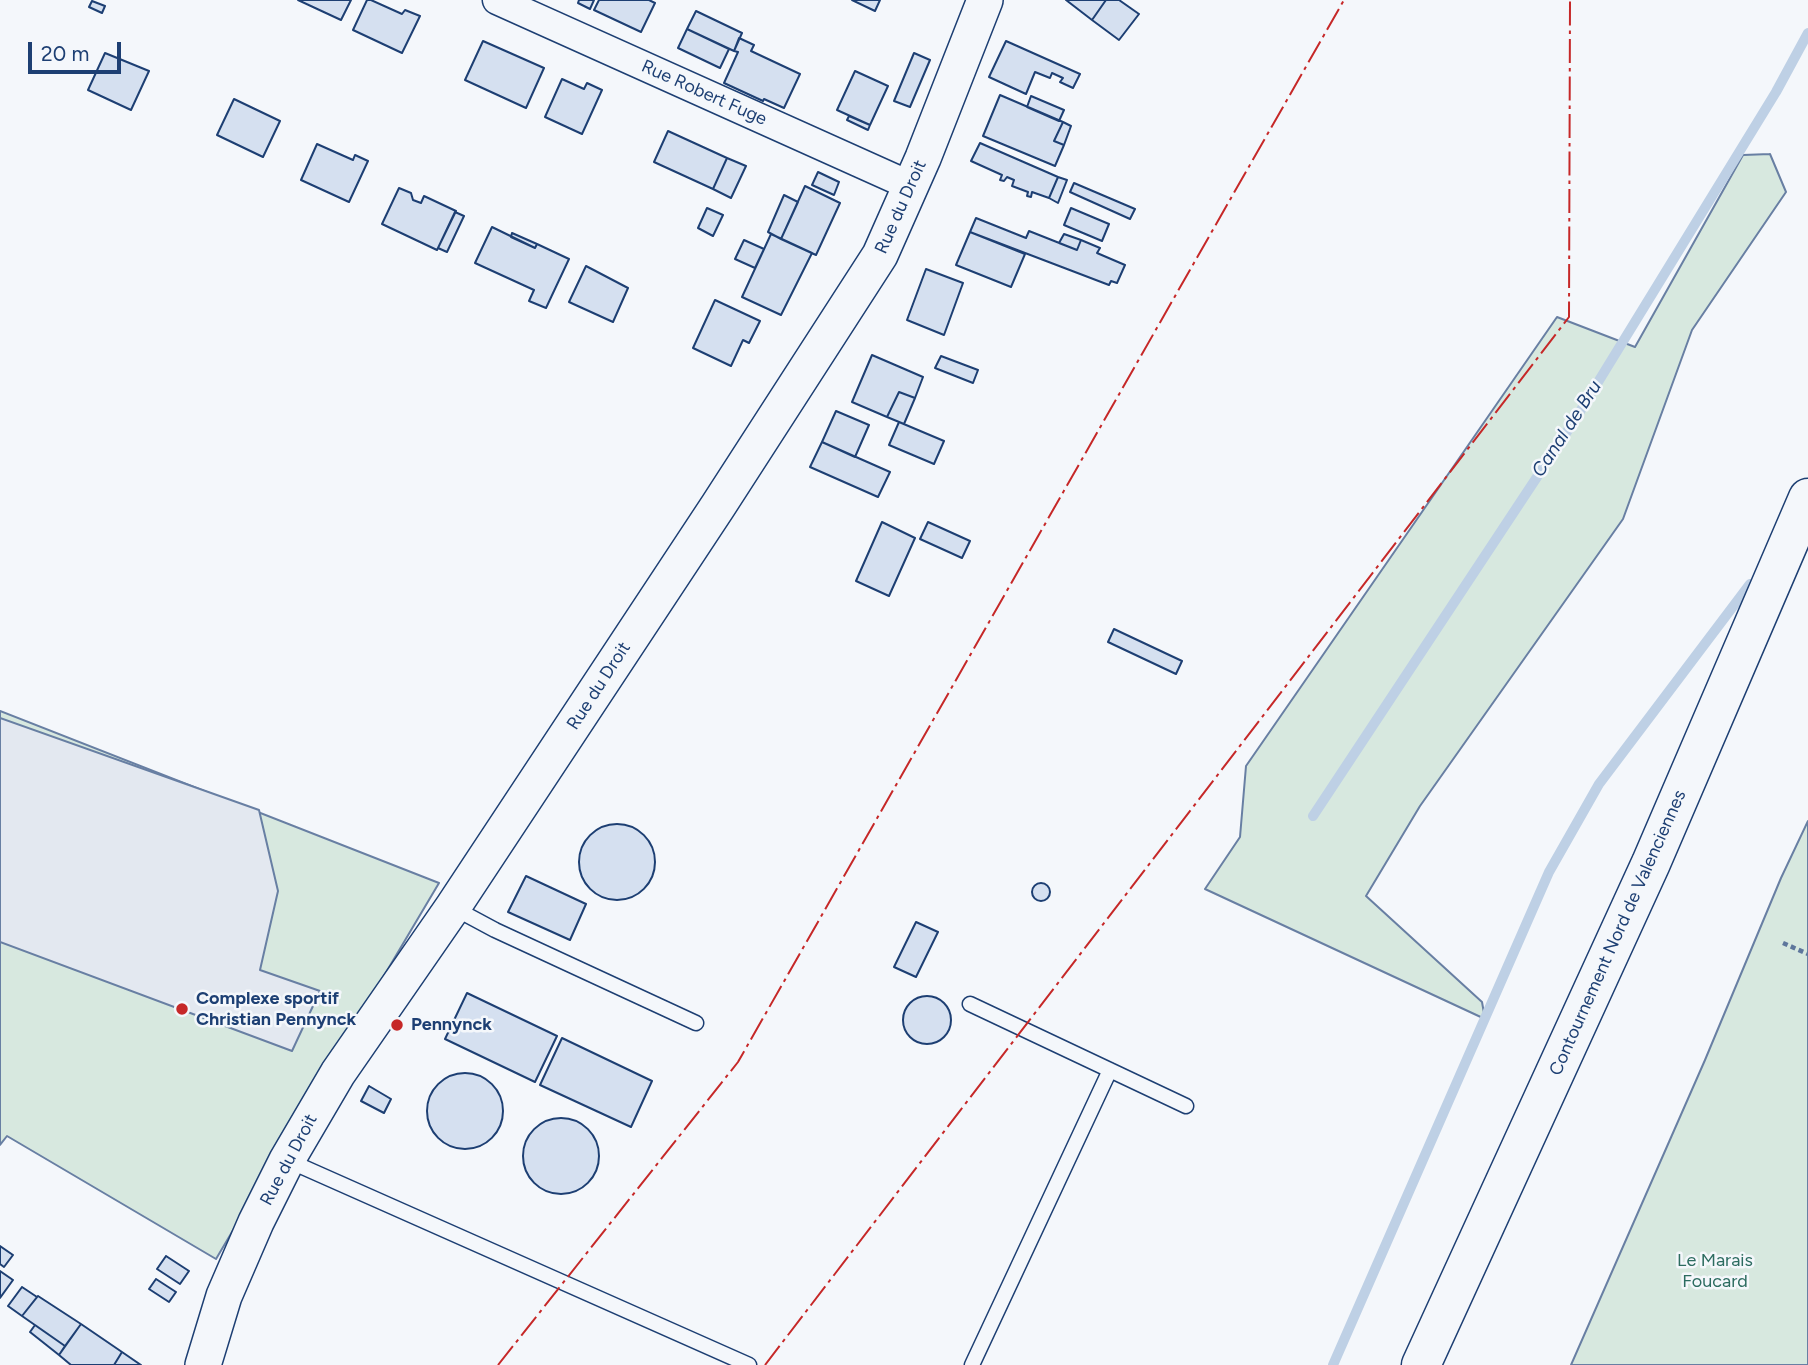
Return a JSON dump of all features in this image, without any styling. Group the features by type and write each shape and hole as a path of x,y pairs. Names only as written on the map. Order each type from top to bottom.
{"main road":[{"name":"Contournement Nord de Valenciennes","path":"1421,1365 1651,863 1808,498"}],"street":[{"name":"Rue Robert Fuge","path":"497,0 911,186"},
{"name":"Rue du Droit","path":"203,1365 211,1333 256,1222 287,1160 338,1073 453,907 863,284 888,239 911,186 985,0"}],"lane":[{"path":"453,907 495,930 696,1023"},
{"path":"970,1004 1186,1106"},
{"path":"972,1365 1110,1070"},
{"path":"287,1160 749,1365"}],"path":[{"path":"1783,943 1808,954"}],"green space":[{"path":"1770,154 1786,192 1692,330 1623,519 1420,806 1366,896 1482,1002 1485,1019 1205,889 1240,837 1246,766 1557,317 1635,347 1743,155"},
{"name":"Complexe sportif Christian Pennynck","path":"0,711 439,883 216,1259 7,1136 0,1145"},
{"name":"Le Marais Foucard","path":"1808,821 1808,1365 1571,1365 1705,1060 1781,878"}],"shaded area":[{"path":"0,718 259,810 278,891 260,970 320,991 292,1051 0,942"}],"building":[{"path":"298,0 351,0 341,20"},
{"path":"367,0 402,14 405,10 420,16 402,53 353,30"},
{"path":"579,0 594,0 590,9 578,3"},
{"path":"599,0 649,0 655,3 641,32 594,10"},
{"path":"852,0 880,0 875,11"},
{"path":"1066,0 1106,0 1092,20"},
{"path":"1106,0 1119,0 1139,14 1119,40 1092,20"},
{"path":"92,1 105,6 102,13 89,7"},
{"path":"696,11 742,33 734,51 687,29"},
{"path":"687,29 729,49 720,68 678,48"},
{"path":"739,38 754,45 751,51 800,74 784,108 724,83 738,52 734,51"},
{"path":"483,41 544,68 526,108 465,80"},
{"path":"1006,41 1080,74 1073,88 1060,82 1063,78 1052,73 1050,78 1035,72 1026,94 989,77"},
{"path":"105,53 149,71 131,110 88,90"},
{"path":"914,53 930,60 910,107 894,101"},
{"path":"855,71 888,86 870,125 837,110"},
{"path":"562,79 584,89 587,83 602,90 582,134 545,117"},
{"path":"1000,95 1063,122 1054,141 1064,145 1055,166 983,136"},
{"path":"1031,96 1064,110 1059,121 1027,107"},
{"path":"234,99 280,121 263,157 217,135"},
{"path":"849,116 870,125 868,130 847,120"},
{"path":"1063,122 1071,126 1064,145 1054,141"},
{"path":"668,131 727,158 713,189 654,162"},
{"path":"980,143 1058,177 1049,198 1032,192 1031,197 1027,196 1028,192 1012,186 1014,180 1007,177 1004,181 1000,180 1002,175 971,161"},
{"path":"317,144 353,160 355,155 368,161 349,202 301,180"},
{"path":"727,158 746,166 731,198 713,189"},
{"path":"818,172 839,182 834,195 812,185"},
{"path":"1058,177 1067,180 1058,203 1049,198"},
{"path":"1074,183 1135,209 1130,219 1070,192"},
{"path":"805,186 840,203 816,255 781,239"},
{"path":"399,188 411,193 413,200 421,203 424,196 456,211 437,250 382,224"},
{"path":"784,195 798,202 781,239 768,232"},
{"path":"707,208 723,215 713,236 698,228"},
{"path":"1071,208 1109,224 1102,241 1064,225"},
{"path":"455,212 464,216 447,252 438,248"},
{"path":"976,218 1026,238 1029,231 1077,250 1081,240 1100,248 1097,253 1125,265 1117,283 1111,281 1109,285 970,232"},
{"path":"492,227 535,248 537,244 569,259 546,308 529,301 534,290 475,263"},
{"path":"970,232 1025,254 1011,287 956,265"},
{"path":"512,233 537,244 535,248 511,237"},
{"path":"771,234 812,253 781,315 742,297"},
{"path":"1064,234 1081,240 1077,250 1059,243"},
{"path":"744,240 764,249 755,268 735,259"},
{"path":"586,266 628,288 613,322 569,302"},
{"path":"926,269 963,283 944,335 907,320"},
{"path":"715,300 760,321 749,343 743,340 731,366 693,348"},
{"path":"872,355 923,377 915,398 899,392 887,417 852,402"},
{"path":"941,356 978,370 973,383 935,368"},
{"path":"899,392 915,398 904,424 887,417"},
{"path":"836,411 869,425 855,457 822,442"},
{"path":"899,422 944,441 934,464 889,445"},
{"path":"822,442 890,472 878,497 810,467"},
{"path":"882,522 915,538 889,596 856,581"},
{"path":"928,522 970,541 962,558 920,539"},
{"path":"1114,629 1182,661 1176,674 1108,642"},
{"path":"617,824 631,827 644,835 652,848 655,862 652,876 644,889 631,897 617,900 603,897 590,889 582,876 579,862 582,848 590,835 603,827"},
{"path":"526,876 586,904 570,940 508,912"},
{"path":"1041,883 1047,886 1050,892 1047,898 1041,901 1035,898 1032,892 1035,886"},
{"path":"916,922 938,932 916,977 894,967"},
{"path":"467,993 557,1036 535,1082 445,1039"},
{"path":"927,996 944,1003 951,1020 944,1037 927,1044 910,1037 903,1020 910,1003"},
{"path":"562,1038 652,1081 631,1127 540,1085"},
{"path":"465,1073 479,1076 492,1084 500,1097 503,1111 500,1125 492,1138 479,1146 465,1149 451,1146 438,1138 430,1125 427,1111 430,1097 438,1084 451,1076"},
{"path":"369,1086 391,1099 384,1113 361,1101"},
{"path":"561,1118 575,1121 588,1129 596,1142 599,1156 596,1170 588,1183 575,1191 561,1194 547,1191 534,1183 526,1170 523,1156 526,1142 534,1129 547,1121"},
{"path":"0,1246 13,1255 4,1267 0,1264"},
{"path":"166,1256 189,1271 180,1284 157,1269"},
{"path":"0,1271 13,1280 0,1298"},
{"path":"156,1279 176,1292 169,1302 149,1289"},
{"path":"22,1287 37,1297 22,1316 8,1306"},
{"path":"38,1296 81,1324 65,1346 22,1316"},
{"path":"81,1324 122,1352 114,1365 71,1365 59,1355"},
{"path":"35,1325 65,1346 59,1355 30,1332"},
{"path":"122,1352 141,1365 114,1365"}],"waterway":[{"name":"Canal de Bru","path":"1313,816 1576,418 1776,92 1808,33"},
{"path":"1333,1365 1549,872 1599,784 1750,584"}],"power":[{"path":"498,1365 738,1062 1344,0"},
{"path":"765,1365 1569,317 1570,0"}],"place":[{"name":"Complexe sportif Christian Pennynck","path":"182,1009"},
{"name":"Pennynck","path":"397,1025"}]}
